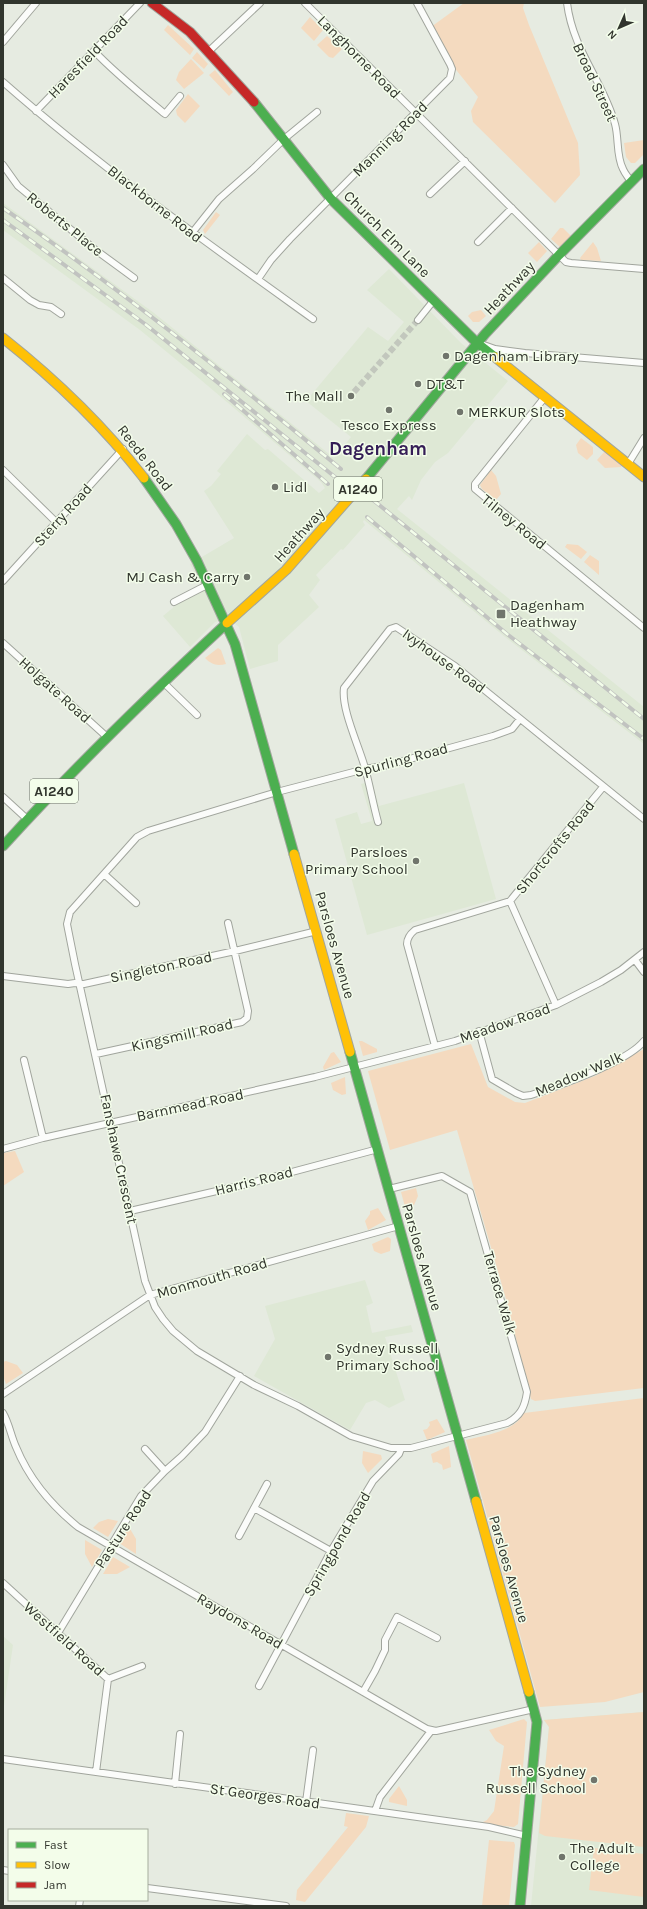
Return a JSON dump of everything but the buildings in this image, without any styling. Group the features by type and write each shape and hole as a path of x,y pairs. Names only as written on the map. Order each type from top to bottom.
{"street":[{"path":"3,42 36,3"},
{"name":"Haresfield Road","path":"36,112 140,3"},
{"name":"Church Elm Lane","path":"152,3 190,32 255,102 331,199 477,343 644,477"},
{"path":"208,52 260,3"},
{"name":"Langhorne Road","path":"305,3 559,255 571,264 644,268"},
{"name":"Manning Road","path":"258,279 271,260 447,81 452,69 418,3"},
{"name":"Broad Street","path":"567,3 570,25 575,39 613,116 617,133 621,165 631,182"},
{"path":"94,51 119,76 165,114 180,96"},
{"name":"Blackborne Road","path":"3,82 36,112 192,233 313,318"},
{"path":"192,233 218,199 253,170 284,139 317,112"},
{"path":"430,194 465,161"},
{"name":"Roberts Place","path":"3,165 18,186 97,251 134,278"},
{"name":"Heathway","path":"3,846 107,737 286,570 321,532 477,343 559,255 644,169"},
{"path":"478,242 512,208"},
{"path":"3,278 30,300 39,305 51,307 61,314"},
{"path":"418,320 434,300"},
{"name":"Reede Road","path":"3,338 30,359 79,402 123,449 143,474 173,519 209,584 227,624"},
{"path":"477,343 495,349 644,363"},
{"name":"Tilney Road","path":"545,397 476,484 475,489 644,628"},
{"path":"628,464 644,438"},
{"name":"Sterry Road","path":"3,581 123,449"},
{"path":"3,470 56,522"},
{"path":"174,602 209,584"},
{"name":"Parsloes Avenue","path":"227,624 242,668 317,931 329,975 329,982 333,989 378,1149 537,1722 537,1737 520,1906"},
{"name":"Ivyhouse Road","path":"378,822 365,769 343,697 344,688 393,628 400,629 455,666 644,819"},
{"name":"Holgate Road","path":"3,644 107,737"},
{"path":"164,683 197,715"},
{"name":"Spurling Road","path":"277,792 365,769 388,765 500,734 512,729 520,720"},
{"name":"Shortcrofts Road","path":"435,1046 407,939 416,930 510,901 603,787"},
{"name":"Fanshawe Crescent","path":"277,792 148,831 137,837 70,912 67,918 67,924 110,1122 150,1295 163,1319 185,1342 240,1376 351,1436 378,1445 401,1449 411,1448 458,1436"},
{"path":"3,797 27,820"},
{"path":"104,874 136,903"},
{"path":"510,901 556,1006"},
{"name":"Kingsmill Road","path":"96,1054 242,1022 247,1018 248,1011 228,923"},
{"name":"Singleton Road","path":"3,976 68,984 84,984 235,951 317,931"},
{"name":"Meadow Road","path":"354,1066 435,1046 556,1006 601,982 635,960 644,952"},
{"path":"635,960 644,972"},
{"name":"Meadow Walk","path":"479,1031 492,1079 501,1086 523,1096 531,1095 585,1075 632,1052 644,1041"},
{"path":"24,1060 43,1138"},
{"name":"Barnmead Road","path":"3,1149 110,1122 315,1078 354,1066"},
{"name":"Harris Road","path":"130,1211 247,1184 378,1149"},
{"name":"Terrace Walk","path":"389,1189 442,1176 470,1192 528,1392 525,1406 515,1419 507,1423 458,1436"},
{"name":"Monmouth Road","path":"3,1394 150,1295 399,1226"},
{"name":"Pasture Road","path":"58,1633 141,1496 164,1470 182,1456 205,1432 240,1376"},
{"name":"Raydons Road","path":"3,1413 20,1458 41,1490 68,1518 110,1546 431,1731"},
{"path":"145,1449 164,1470"},
{"name":"Springpond Road","path":"259,1686 331,1551 373,1481 399,1454 401,1449"},
{"path":"239,1536 267,1484"},
{"path":"254,1508 331,1551"},
{"name":"Westfield Road","path":"3,1583 108,1679 96,1772"},
{"path":"363,1692 385,1650 385,1640 397,1617 437,1638"},
{"path":"108,1679 142,1666"},
{"path":"375,1811 380,1797 431,1731 534,1709"},
{"path":"175,1784 180,1734"},
{"path":"306,1802 313,1750"},
{"name":"St Georges Road","path":"3,1759 489,1827 527,1836"},
{"path":"148,1888 286,1906"}],"shaded area":[{"path":"464,3 524,3 523,8 529,25 578,143 580,175 555,203 473,122 471,111 478,97 453,66 431,27"},
{"path":"310,17 323,30 314,41 301,28"},
{"path":"168,25 194,49 190,55 164,30"},
{"path":"327,36 342,49 333,58 329,57 317,45"},
{"path":"197,52 208,64 204,69 192,58"},
{"path":"191,59 204,73 184,89 176,80 179,72"},
{"path":"215,70 233,92 229,96 209,75"},
{"path":"188,94 200,106 185,123 177,115 176,110"},
{"path":"644,140 644,154 635,163 631,163 626,157 624,143"},
{"path":"3,203 154,313 334,458 351,437 306,401 368,327 388,341 404,322 367,290 389,269 461,343 508,381 448,453 435,462 421,480 412,500 409,496 397,509 644,707 644,744 505,637 364,520 363,522 365,525 343,550 341,549 316,575 320,580 309,595 319,607 278,645 278,661 250,669 239,627 228,618 215,622 190,647 163,616 175,606 170,602 201,585 190,564 234,538 204,491 211,486 221,474 217,471 247,434 265,450 268,449 319,493 325,488 321,482 140,330 3,230"},
{"path":"216,212 220,215 205,234 203,230"},
{"path":"560,228 563,228 571,236 560,247 551,239"},
{"path":"539,242 547,251 537,262 528,253"},
{"path":"593,242 597,248 601,261 581,260 580,258"},
{"path":"481,310 486,316 479,322 473,322 468,316 472,312"},
{"path":"581,438 593,447 593,454 587,460 578,453 576,445"},
{"path":"605,451 623,464 621,467 605,468 597,460"},
{"path":"491,470 496,476 501,494 496,500 482,489 480,485"},
{"path":"567,544 578,545 587,552 581,559 565,547"},
{"path":"590,555 599,561 599,575 584,562"},
{"path":"218,648 221,650 226,664 215,664 205,658"},
{"name":"Parsloes Primary School","path":"372,781 379,806 464,783 496,899 367,935 335,819 357,812 361,824 372,821 361,784"},
{"path":"359,1041 362,1041 377,1049 377,1052 363,1056"},
{"path":"471,1044 488,1087 515,1102 525,1103 595,1076 644,1049 644,1388 535,1401 531,1399 508,1306 457,1130 390,1150 368,1071"},
{"path":"334,1052 341,1062 324,1070 323,1067 331,1053"},
{"path":"345,1077 346,1094 342,1095 333,1090 331,1083"},
{"path":"15,1151 24,1172 3,1186 3,1153"},
{"path":"416,1188 418,1196 414,1205 405,1207 401,1192"},
{"path":"378,1208 386,1220 368,1230 365,1221 370,1214 370,1211"},
{"path":"388,1237 391,1239 390,1251 381,1254 374,1251 372,1244"},
{"name":"Sydney Russell Primary School","path":"365,1280 373,1303 366,1306 372,1333 411,1325 413,1332 385,1337 405,1400 389,1408 375,1400 366,1403 350,1430 254,1376 275,1339 265,1306"},
{"path":"6,1361 17,1365 23,1373 6,1384 3,1376 3,1362"},
{"path":"644,1398 644,1692 605,1702 540,1707 466,1440 490,1435 506,1429 519,1420 524,1413"},
{"path":"437,1419 445,1432 427,1440 423,1430 427,1429 430,1425 429,1422"},
{"path":"449,1446 451,1467 443,1470 442,1465 437,1462 433,1463 431,1454"},
{"path":"363,1451 381,1455 382,1459 368,1473 362,1463"},
{"path":"108,1519 118,1521 108,1537 93,1528 99,1522"},
{"path":"129,1527 136,1539 136,1554 119,1543"},
{"path":"85,1540 102,1550 92,1567 85,1554"},
{"path":"113,1557 130,1567 117,1574 103,1574"},
{"path":"3,1636 13,1645 3,1713"},
{"name":"The Sydney Russell School","path":"644,1712 644,1906 531,1906 549,1727 544,1720"},
{"name":"The Sydney Russell School","path":"644,1712 644,1847 545,1836 539,1833 549,1727 544,1720"},
{"path":"524,1719 527,1722 518,1824 514,1827 483,1824 483,1822 487,1820 494,1811 504,1746 496,1741 489,1730"},
{"path":"399,1786 407,1800 407,1806 389,1802 389,1799"},
{"path":"346,1813 369,1816 366,1827 305,1902 296,1900 297,1890 348,1827 344,1826"},
{"path":"489,1840 514,1842 515,1845 509,1906 482,1906"},
{"path":"594,1848 644,1854 644,1897 589,1890"}],"tunnel":[{"path":"354,392 418,320"}],"railway":[{"path":"3,208 90,270 175,335 341,469"},
{"path":"3,220 145,324 335,477"},
{"path":"224,394 328,484"},
{"path":"373,500 644,719"},
{"path":"367,517 507,634 644,739"}],"traffic: fast":[{"path":"254,102 331,199 477,343 495,357"},
{"path":"366,479 485,334 559,255 644,169"},
{"path":"144,478 176,524 197,561 235,644 294,854"},
{"path":"3,846 112,732 227,623"},
{"path":"350,1052 476,1501"},
{"path":"520,1906 537,1722 529,1692"}],"traffic: slow":[{"path":"3,338 42,370 78,404 112,440 144,478"},
{"path":"495,357 644,477"},
{"path":"227,623 286,570 366,479"},
{"path":"294,854 350,1052"},
{"path":"476,1501 529,1692"}],"traffic: jam":[{"path":"152,3 190,32 254,102"}],"place":[{"name":"Dagenham Library","path":"446,356"},
{"name":"DT&T","path":"418,384"},
{"name":"The Mall","path":"351,396"},
{"name":"Tesco Express","path":"389,410"},
{"name":"MERKUR Slots","path":"460,412"},
{"name":"Lidl","path":"275,487"},
{"name":"MJ Cash & Carry","path":"247,577"},
{"name":"Dagenham Heathway","path":"501,614"},
{"name":"Parsloes Primary School","path":"416,861"},
{"name":"Sydney Russell Primary School","path":"328,1357"},
{"name":"The Sydney Russell School","path":"594,1780"},
{"name":"The Adult College","path":"562,1857"}],"district":[{"name":"Dagenham","path":"378,449"}]}
